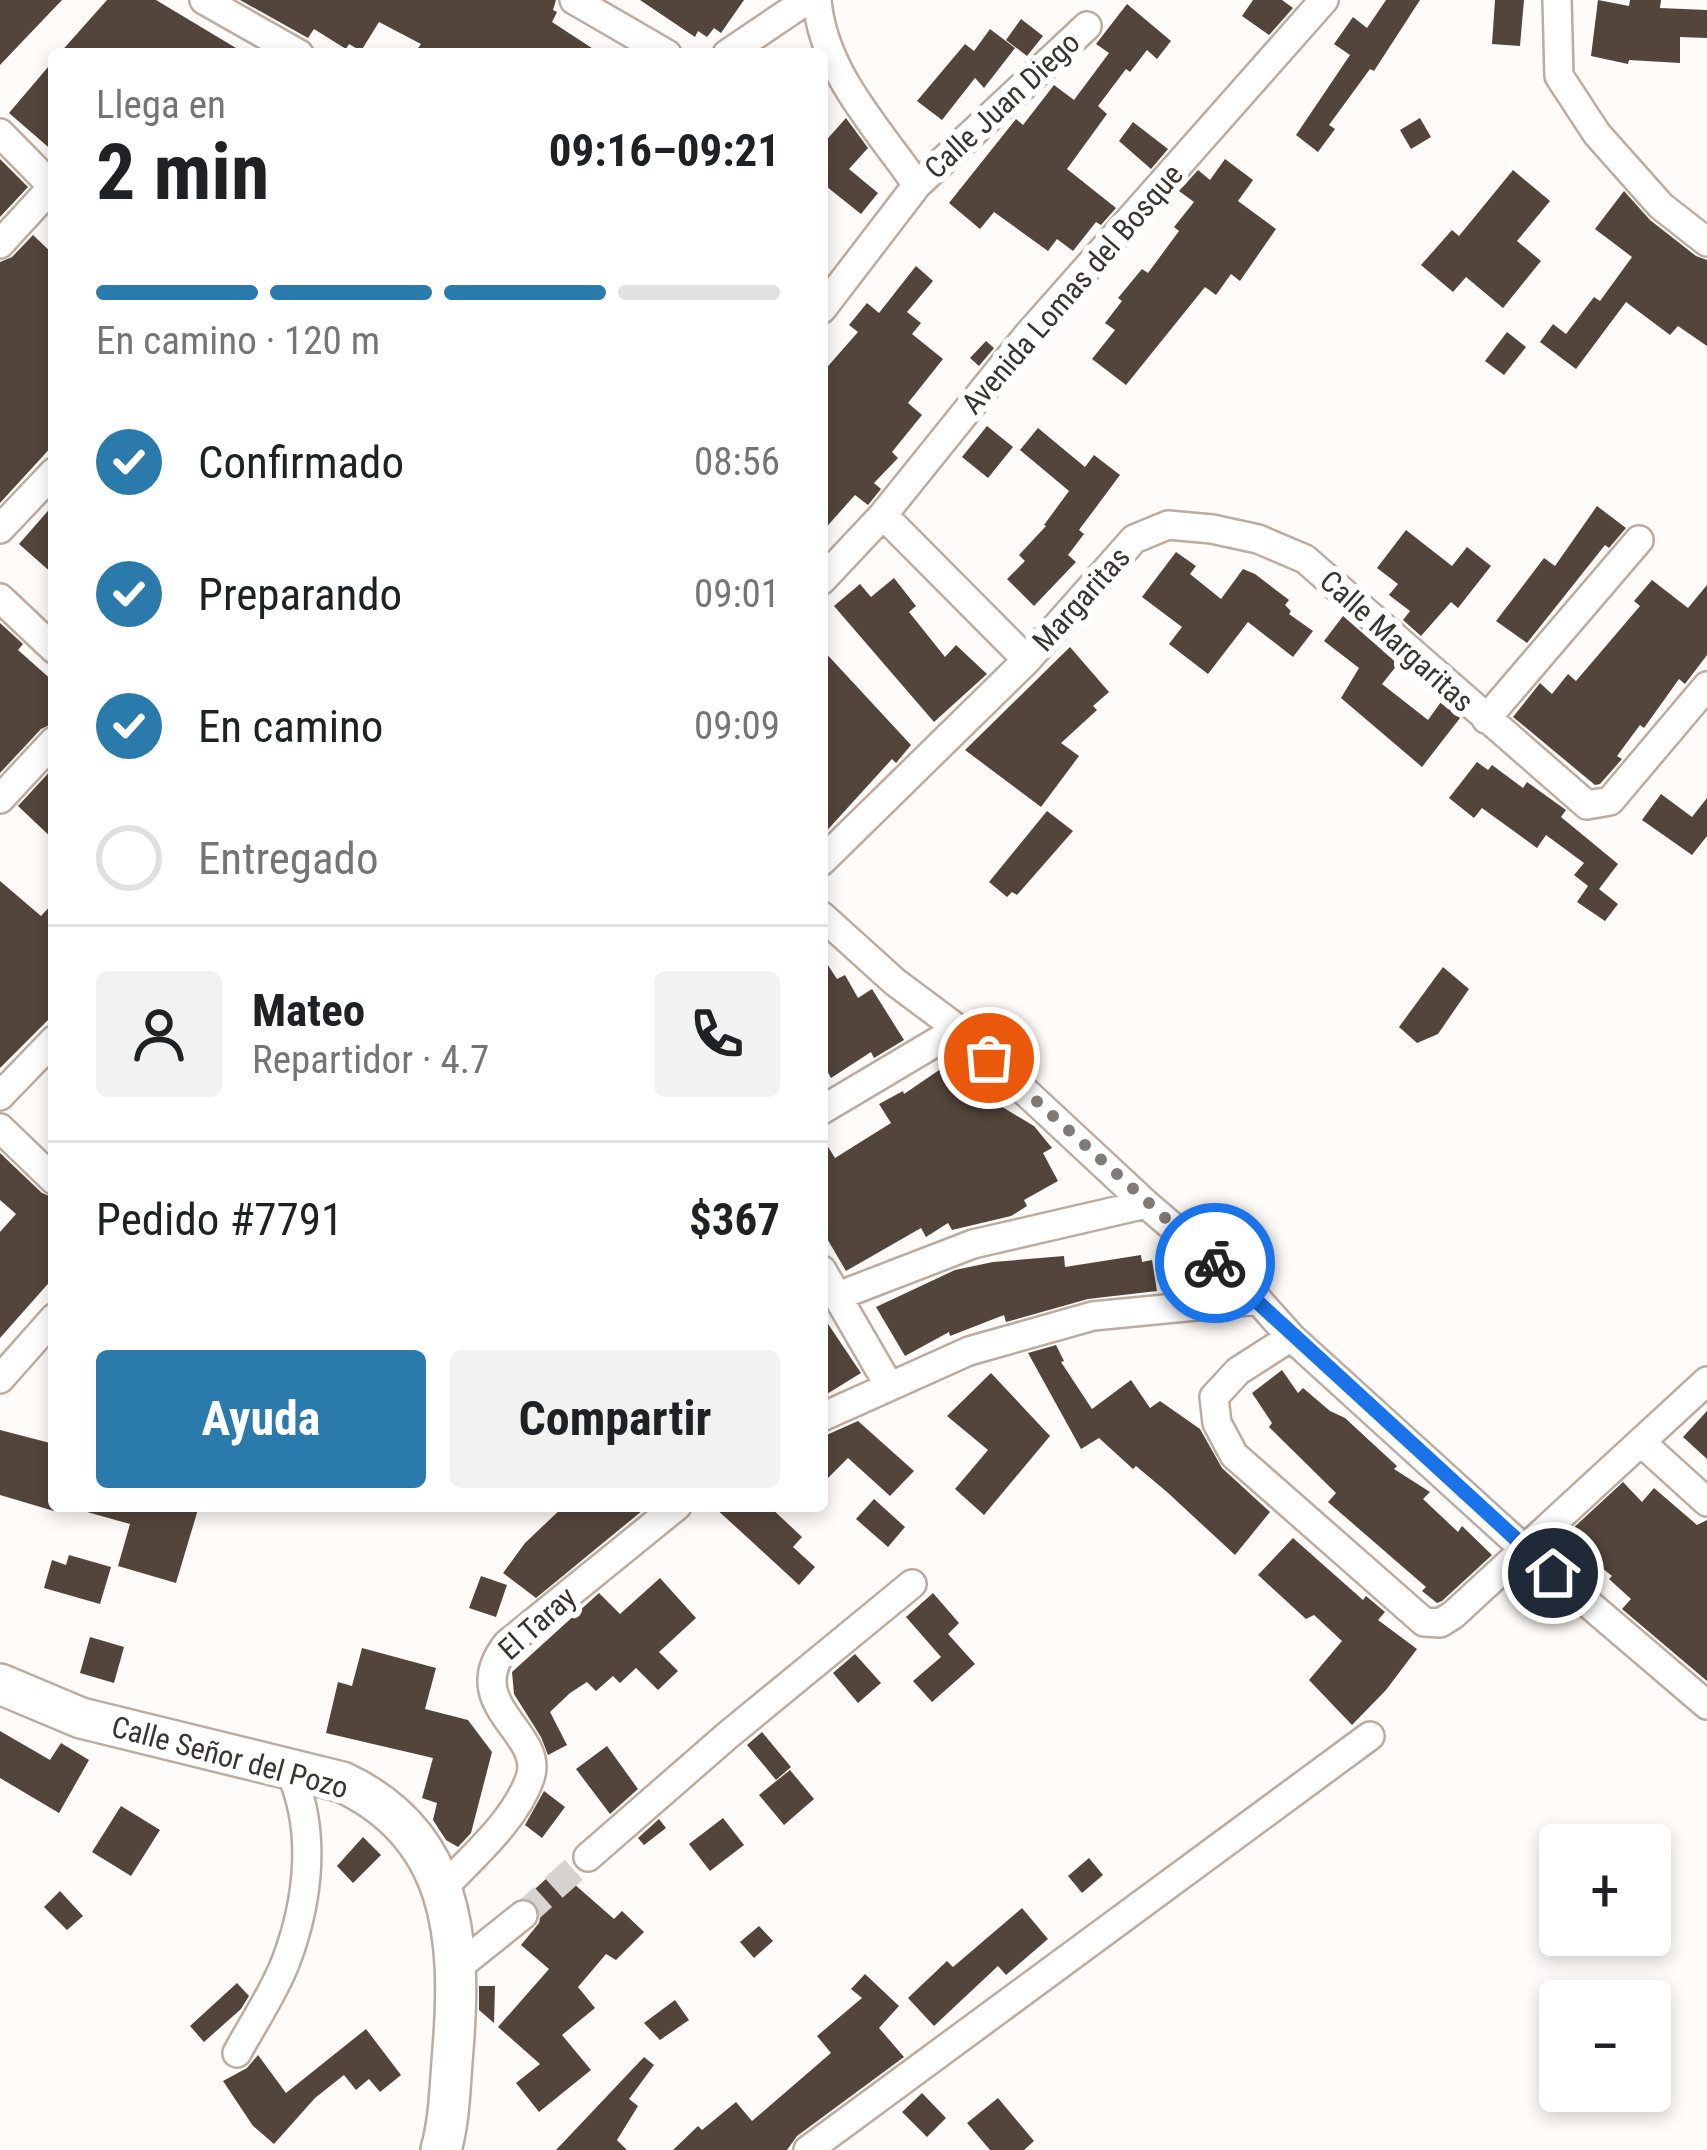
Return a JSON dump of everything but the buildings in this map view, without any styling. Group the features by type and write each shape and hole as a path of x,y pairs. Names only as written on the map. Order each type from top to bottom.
{"street":[{"path":"204,0 288,48"},
{"path":"574,0 657,48"},
{"path":"736,48 807,0"},
{"name":"Calle Juan Diego","path":"818,0 826,48"},
{"name":"Avenida Lomas del Bosque","path":"828,574 883,515 1028,336 1324,0"},
{"path":"1557,0 1559,76 1597,134 1661,206 1707,242"},
{"name":"Calle Juan Diego","path":"828,300 917,185 1087,26"},
{"name":"Calle Juan Diego","path":"828,53 917,185"},
{"path":"0,133 48,182"},
{"path":"0,244 48,192"},
{"path":"0,529 48,478"},
{"path":"883,515 1027,660"},
{"name":"Calle Margaritas","path":"1135,539 1168,524 1212,529 1258,539 1305,559 1587,805 1610,801 1707,686"},
{"name":"Margaritas","path":"828,855 1027,660 1135,539"},
{"path":"1486,719 1639,540"},
{"path":"0,598 48,643"},
{"path":"0,799 48,747"},
{"path":"828,921 895,982 958,1029 1522,1547 1707,1706"},
{"path":"828,1106 958,1029"},
{"path":"0,1096 48,1046"},
{"path":"0,1128 48,1174"},
{"path":"838,1296 973,1244 1146,1204"},
{"path":"828,1280 888,1384"},
{"path":"828,1414 969,1351 1093,1316 1258,1300"},
{"path":"0,1379 48,1325"},
{"path":"1291,1336 1238,1371 1214,1397 1217,1424 1234,1455 1424,1622 1440,1623 1453,1615 1707,1381"},
{"path":"1642,1443 1707,1502"},
{"name":"El Taray","path":"443,1888 508,1815 531,1777 527,1751 491,1688 491,1664 507,1644 670,1512"},
{"path":"588,1857 912,1584"},
{"name":"Calle Señor del Pozo","path":"0,1684 81,1718 342,1782 374,1797 407,1827 426,1852 443,1888 458,1966 438,2144"},
{"path":"808,2150 1370,1736"},
{"path":"238,2053 286,1962 302,1893 307,1822 302,1796 289,1769"},
{"path":"458,1966 523,1916"}],"tunnel":[{"path":"523,1915 588,1857"}],"way so far":[{"path":"989,1058 1215,1263"}],"route":[{"path":"1215,1263 1553,1573"}]}
